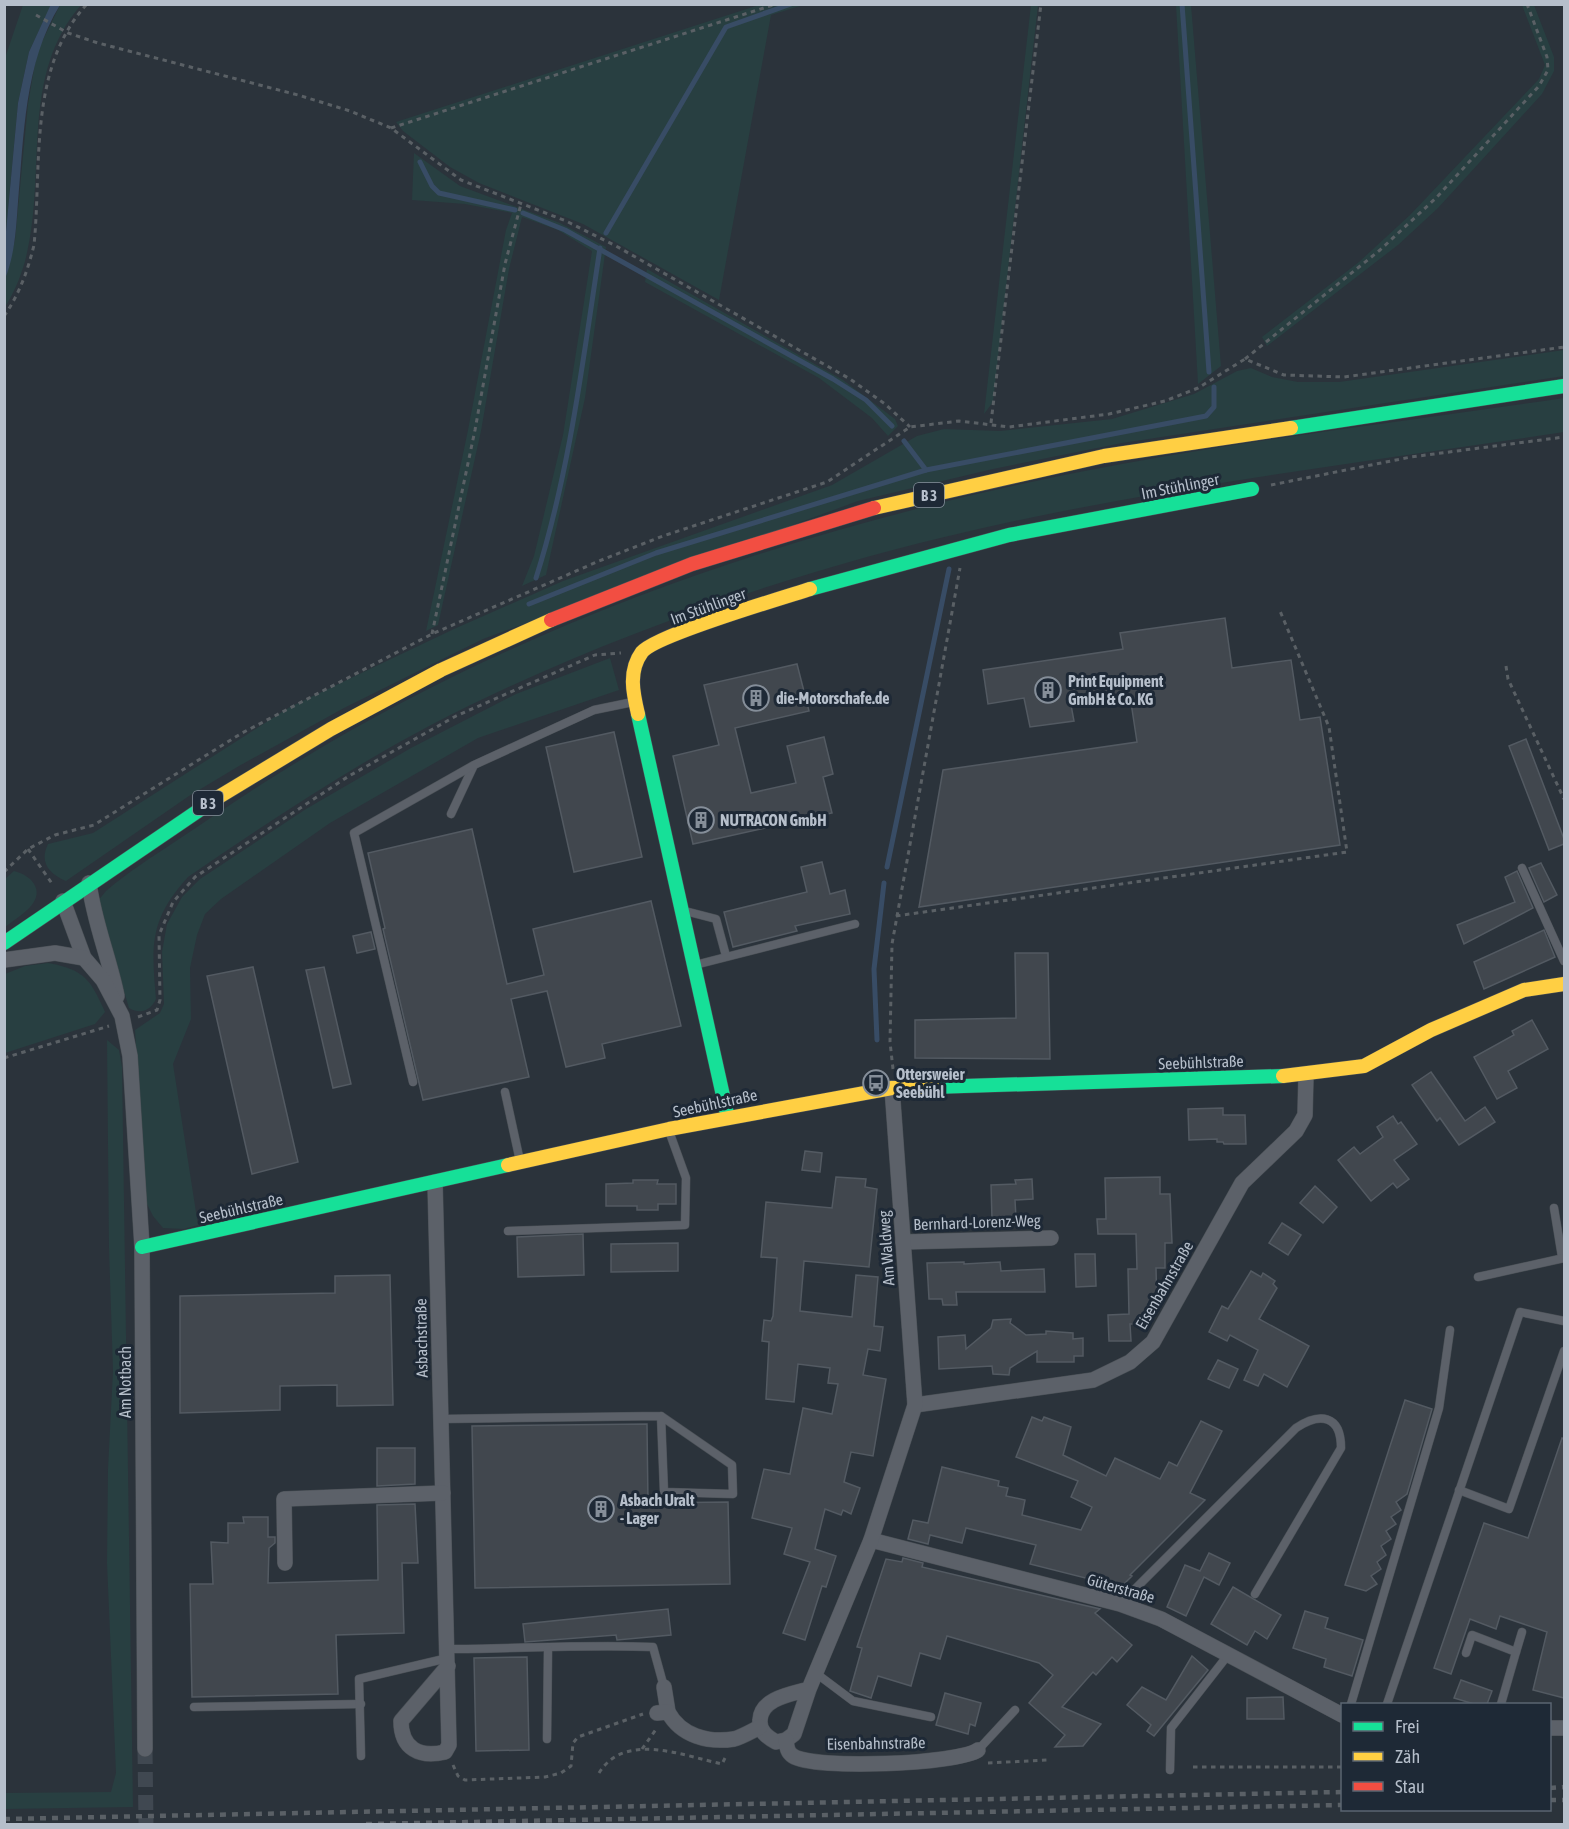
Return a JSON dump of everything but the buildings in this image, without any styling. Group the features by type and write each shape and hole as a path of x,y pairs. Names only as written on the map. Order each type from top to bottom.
{"street":[{"name":"B 3","path":"4,943 196,810 321,735 441,670 554,619 692,564 872,509 1104,456 1564,386"},
{"name":"Im Stühlinger","path":"643,651 661,640 738,612 834,581 964,546 1035,529 1252,489"},
{"path":"643,651 632,672 635,701 728,1118"},
{"name":"Am Notbach","path":"88,883 96,923 106,948 130,1056 142,1247 145,1749"},
{"name":"Am Notbach","path":"63,901 84,958 103,980 122,1019"},
{"path":"4,960 55,953 84,958"},
{"path":"1306,1075 1364,1066 1431,1030 1524,990 1564,984"},
{"name":"Seebühlstraße","path":"142,1247 669,1129 893,1088 1306,1075"},
{"name":"Eisenbahnstraße","path":"915,1405 1093,1380 1130,1362 1153,1342 1242,1184 1296,1131 1305,1115 1306,1075"},
{"name":"Am Waldweg","path":"893,1088 915,1405"},
{"name":"Asbachstraße","path":"435,1182 449,1745"},
{"name":"Bernhard-Lorenz-Weg","path":"903,1242 1051,1238"},
{"path":"786,1740 794,1734 809,1689 871,1540 915,1405"},
{"path":"285,1563 284,1499 444,1493"},
{"name":"Güterstraße","path":"871,1540 1120,1604 1161,1619 1341,1714"},
{"path":"448,1658 401,1721 401,1732 407,1746 422,1755 445,1752 449,1745"},
{"path":"664,1687 660,1718 696,1736 736,1739 759,1726 760,1716 772,1701 809,1689"},
{"name":"Eisenbahnstraße","path":"759,1726 766,1736 776,1742 786,1740 788,1752 794,1757 814,1762 869,1764 974,1753"}],"lane":[{"path":"413,1082 354,833 474,765 594,710 635,701"},
{"path":"451,814 474,765"},
{"path":"1522,868 1564,961"},
{"path":"681,910 716,919 726,956"},
{"path":"694,965 855,924"},
{"path":"505,1092 520,1163"},
{"path":"508,1231 685,1225 686,1179 669,1129"},
{"path":"1478,1277 1563,1257 1554,1208"},
{"path":"1387,1703 1520,1312 1564,1322"},
{"path":"1351,1703 1439,1408 1450,1330"},
{"path":"1460,1490 1509,1509 1564,1351"},
{"path":"441,1419 661,1416 732,1465 733,1494 664,1492 661,1416"},
{"path":"1120,1604 1296,1428 1308,1420 1320,1417 1334,1423 1341,1434 1341,1448 1255,1594"},
{"path":"1502,1703 1522,1632"},
{"path":"1466,1653 1472,1635 1516,1652"},
{"path":"362,1756 359,1679 448,1658 611,1645 653,1647 664,1687"},
{"path":"547,1739 548,1649"},
{"path":"1170,1770 1172,1728 1228,1655"},
{"path":"817,1674 852,1701 931,1717"},
{"path":"194,1707 361,1704"},
{"path":"974,1753 1014,1710"}],"path":[{"path":"4,316 13,303 30,263 34,245 40,132 47,88 55,59 68,33 87,4"},
{"path":"391,128 776,4"},
{"path":"991,423 1041,4"},
{"path":"4,872 28,849 55,835 94,825 242,733 432,634 599,561 663,536 827,482 910,427 959,421 991,423 1009,427 1109,414 1165,401 1198,388 1245,359 1380,250 1412,220 1539,86 1548,70 1547,57 1527,4"},
{"path":"36,15 68,33 350,111 391,128 461,180 566,221 616,246 850,379 885,404 910,427"},
{"path":"432,634 475,430 505,264 521,204"},
{"path":"1245,359 1284,375 1344,377 1564,346"},
{"path":"1252,489 1410,457 1564,437"},
{"path":"893,1088 890,986 896,916 964,546"},
{"path":"896,916 1347,852 1329,727 1280,611"},
{"path":"4,1059 122,1019 157,1010 160,1000 159,934 166,914 181,890 210,866 349,776 456,716 595,655 643,651"},
{"path":"1506,666 1508,679 1564,799"},
{"path":"28,849 63,901"},
{"path":"449,1745 453,1768 458,1776 465,1780 552,1776 568,1770 574,1741 578,1737 633,1716 660,1718 642,1749"},
{"path":"599,1773 605,1763 634,1749 681,1754 722,1764 736,1739"},
{"path":"974,1753 993,1764 1048,1760"},
{"path":"1193,1767 1341,1767"}],"green space":[{"path":"23,5 51,5 29,52 18,103 5,242 5,58"},
{"path":"60,5 81,5 59,39 46,76 39,114 31,234 22,271 5,307 5,279 15,240 28,104 37,52"},
{"path":"759,5 803,5 771,15 719,300 583,224 479,183 450,167 403,131 396,122"},
{"path":"1031,5 1038,5 993,402 984,414"},
{"path":"1176,5 1191,5 1221,366 1198,384"},
{"path":"1522,5 1534,5 1554,57 1554,71 1542,94 1438,208 1398,245 1267,346 1262,337 1359,262 1410,215 1539,79 1545,65"},
{"path":"414,153 460,186 560,223 606,247 585,398 546,575 522,586 534,556 563,435 592,251 558,230 522,217 509,269 481,431 438,625 426,631 468,430 506,230 512,213 465,204 412,200"},
{"path":"647,269 843,380 895,419 898,426 888,436 872,418 819,378 645,282"},
{"path":"1564,350 1564,376 1122,443 993,469 858,501 483,639 344,708 239,766 189,796 66,881 50,871 45,862 45,850 48,844 93,833 290,707 454,629 563,581 832,485 917,436 944,429 1000,431 1112,419 1194,394 1237,371 1251,368 1272,377 1298,382 1339,382"},
{"path":"1564,398 1564,432 1191,488 970,531 833,567 764,588 626,637 559,665 494,694 399,742 307,798 188,877 166,906 156,933 154,963 156,999 145,1010 138,1011 129,1008 97,902 106,891 140,865 254,789 383,713 487,660 595,613 705,572 817,536 931,505 1046,479 1161,457 1312,433"},
{"path":"610,658 619,690 478,738 330,823 221,899 205,914 197,935 190,968 191,1019 173,1064 198,1225 184,1229 163,1228 153,1216 145,1200 135,1030 160,1013 164,1004 162,952 167,924 182,897 200,879 306,809 411,748 516,694"},
{"path":"14,871 31,880 37,894 28,909 5,927 5,879"},
{"path":"48,963 70,969 85,978 95,991 105,1012 95,1024 5,1053 5,974 25,966"},
{"path":"107,1040 119,1050 122,1067 133,1807 5,1809 5,1793 111,1792 116,1773 107,1563 108,1469 113,1371"}],"water":[{"path":"51,4 60,5 48,27 32,75 24,126 14,241 5,279 5,242 18,103 29,52"}],"waterway":[{"path":"606,233 726,27 791,4"},
{"path":"1182,4 1209,372"},
{"path":"420,162 432,186 439,193 515,210"},
{"path":"523,213 565,230 833,379 866,400 892,426"},
{"path":"536,578 567,456 600,248"},
{"path":"529,604 656,553 926,470 1206,416 1214,407 1214,387"},
{"path":"904,441 926,470"},
{"path":"887,867 949,569"},
{"path":"877,1040 874,969 884,883"}],"tunnel":[{"path":"145,1749 146,1824"}],"railway":[{"path":"1551,1788 1564,1787"},
{"path":"4,1819 1341,1792"},
{"path":"1551,1800 1564,1800"},
{"path":"366,1824 1341,1805"}],"traffic: fast":[{"path":"1291,428 1564,386"},
{"path":"810,589 1009,535 1252,489"},
{"path":"638,714 728,1118"},
{"path":"4,943 217,798"},
{"path":"933,1087 1283,1076"},
{"path":"142,1247 508,1165"}],"traffic: slow":[{"path":"874,508 1104,456 1291,428"},
{"path":"638,714 633,690 633,674 642,652 670,636 810,589"},
{"path":"217,798 331,729 441,670 551,620"},
{"path":"1283,1076 1364,1066 1431,1030 1524,990 1564,984"},
{"path":"508,1165 669,1129 892,1088 933,1087"}],"traffic: jam":[{"path":"551,620 692,564 874,508"}],"place":[{"name":"Print Equipment GmbH & Co. KG","path":"1048,690"},
{"name":"die-Motorschafe.de","path":"756,698"},
{"name":"NUTRACON GmbH","path":"701,820"},
{"name":"Ottersweier Seebühl","path":"876,1083"},
{"name":"Asbach Uralt - Lager","path":"601,1509"}]}
